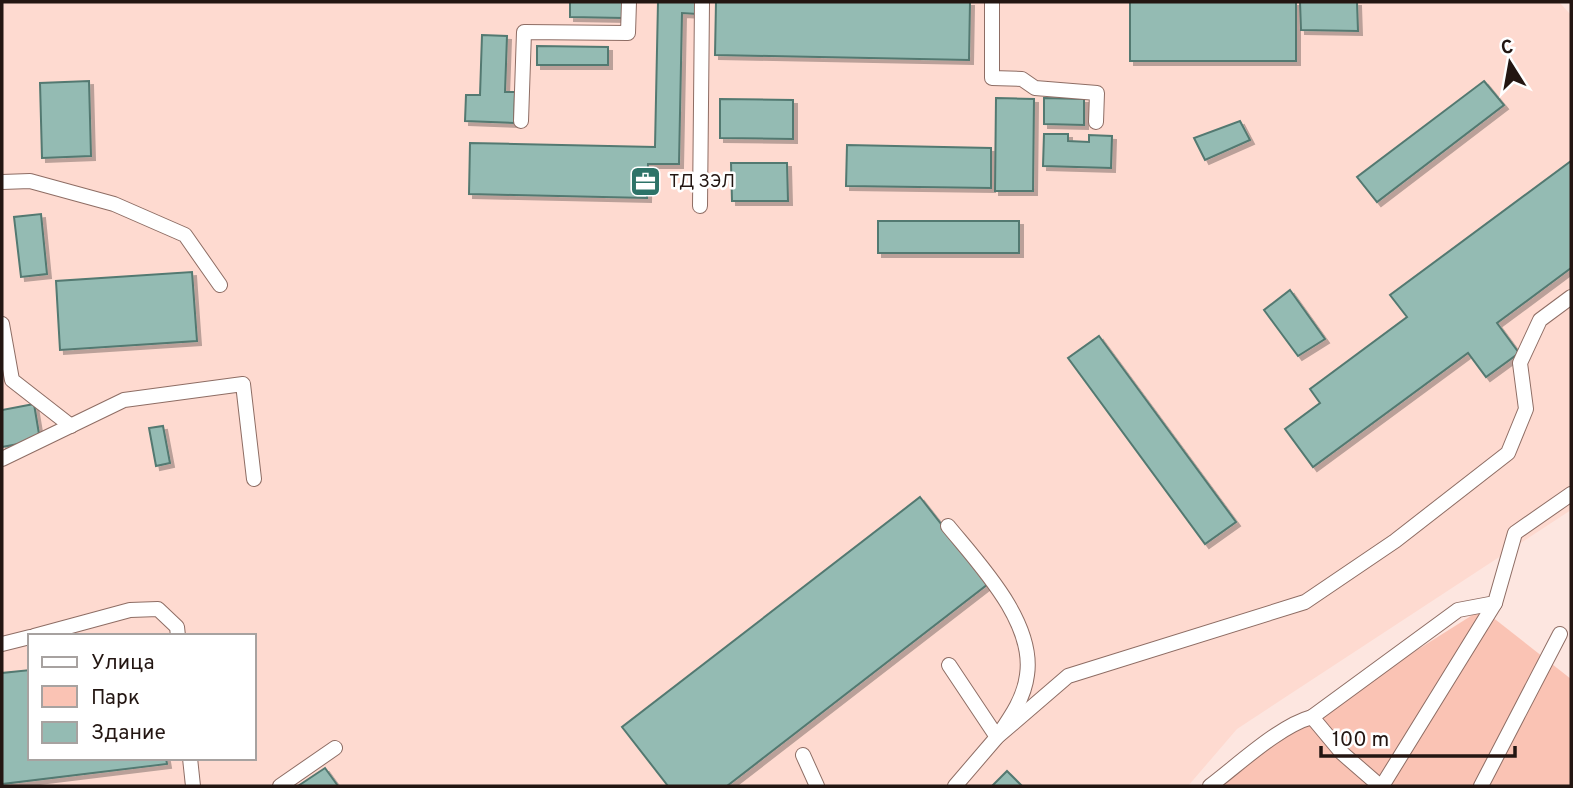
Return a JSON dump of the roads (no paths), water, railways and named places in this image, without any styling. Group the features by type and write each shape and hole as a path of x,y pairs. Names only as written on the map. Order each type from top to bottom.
{"street":[{"path":"521,121 524,32 628,33 629,2"},
{"path":"700,206 702,2"},
{"path":"992,2 992,78 1022,79 1035,88 1097,93 1096,122"},
{"path":"2,182 30,181 114,204 186,236 220,285"},
{"path":"998,737 1068,676 1305,602 1395,541 1508,453 1527,409 1520,363 1540,320 1571,297"},
{"path":"2,324 7,379 71,426"},
{"path":"2,459 124,400 243,384 254,479"},
{"path":"1312,717 1342,753 1380,786 1495,603 1515,533 1571,494"},
{"path":"948,526 1002,593 1024,638 1028,673 1018,706 998,737 956,786"},
{"path":"1210,786 1303,719 1312,717 1458,610 1495,603"},
{"path":"40,634 130,610 158,609 177,627 178,634"},
{"path":"1481,786 1560,634"},
{"path":"2,644 28,637"},
{"path":"949,665 998,737"},
{"path":"280,786 335,748"},
{"path":"803,755 817,786"},
{"path":"190,760 193,786"}],"place":[{"name":"ТД ЗЭЛ","path":"646,181"}]}
